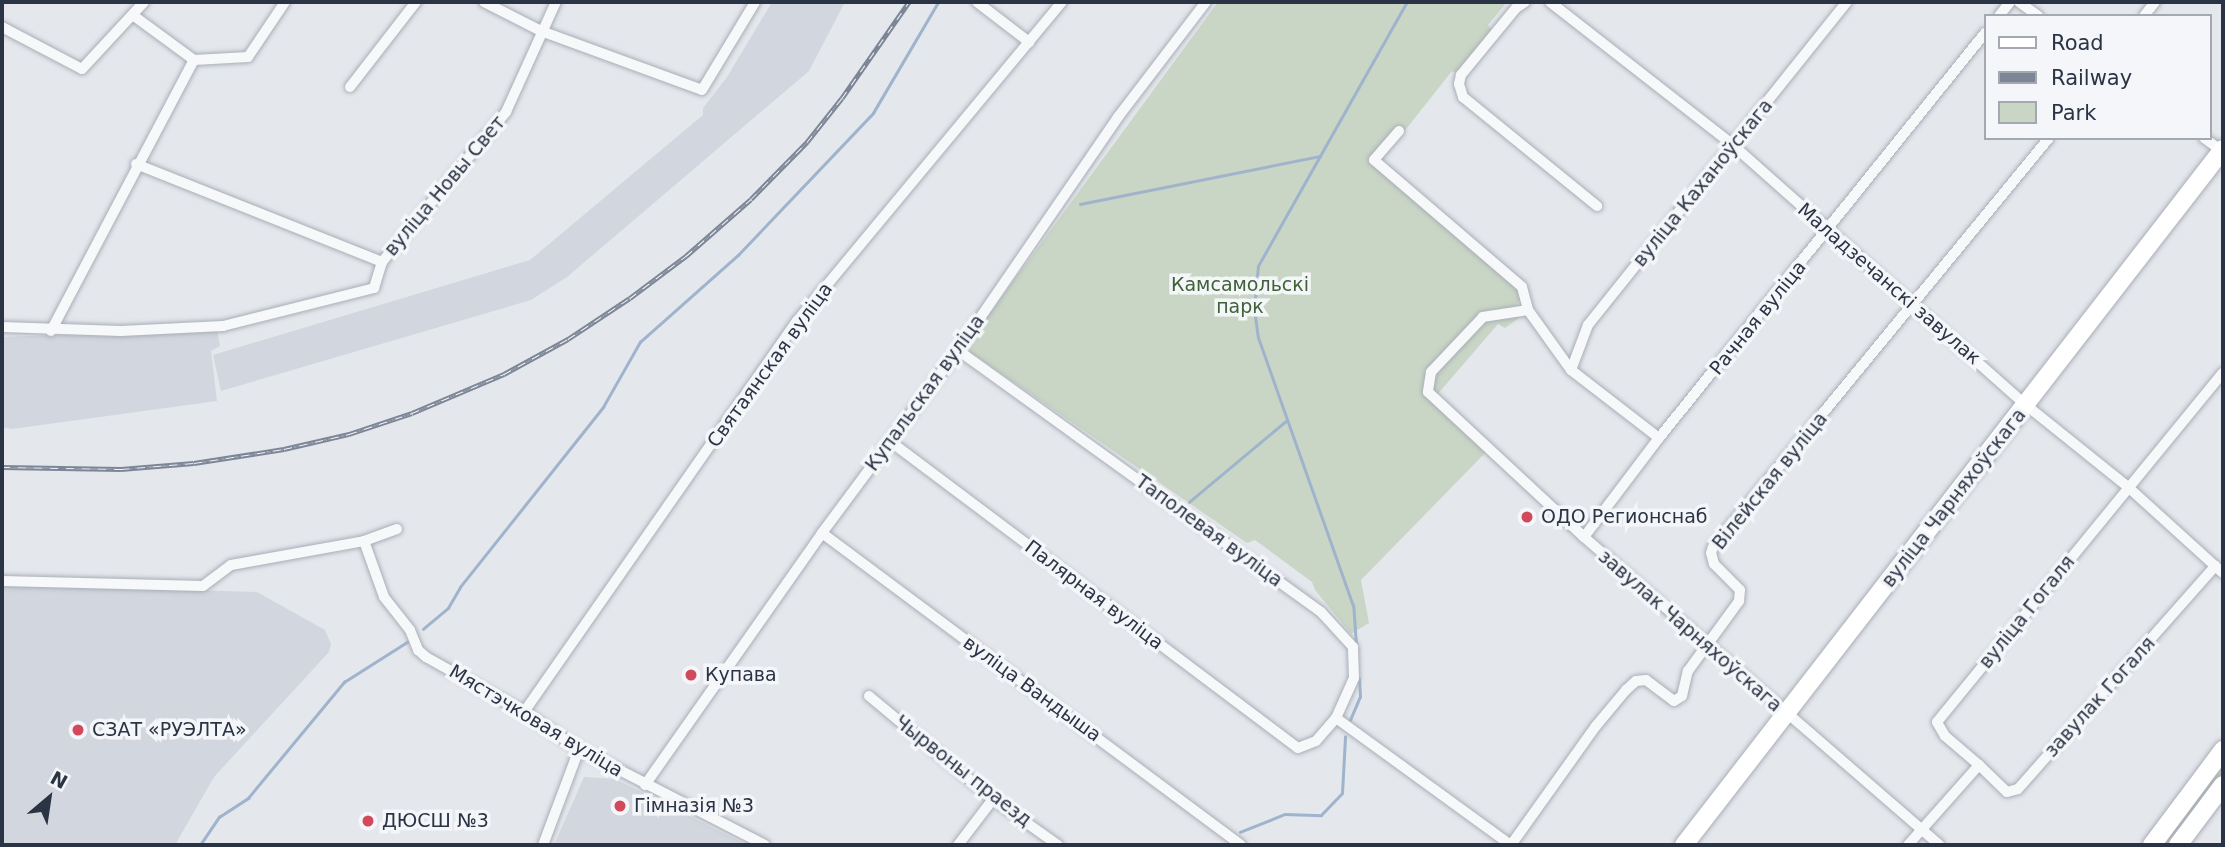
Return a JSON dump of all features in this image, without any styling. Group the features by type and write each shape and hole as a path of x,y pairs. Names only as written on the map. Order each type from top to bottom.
{"main road":[{"name":"вуліца Чарняхоўскага","path":"1684,845 2223,151"},
{"path":"2152,845 2223,750"},
{"path":"2178,845 2223,785"}],"street":[{"path":"2,27 82,69 134,16 144,2"},
{"path":"134,16 194,60 248,57 285,2"},
{"path":"350,87 416,2"},
{"path":"484,2 541,31 702,90 755,2"},
{"name":"вуліца Новы Свет","path":"2,327 51,331 223,326 374,288 382,262 506,112 556,2"},
{"path":"977,2 1030,42"},
{"name":"Святаянская вуліца","path":"524,712 797,321 1062,2"},
{"name":"Купальская вуліца","path":"645,785 822,533 958,350 1118,117 1206,2"},
{"path":"1525,2 1516,8 1461,75 1459,84 1463,97 1597,205"},
{"name":"Маладзечанскі завулак","path":"1550,2 1734,146 2026,405 2127,487 2219,569"},
{"name":"вуліца Каханоўскага","path":"1571,370 1588,325 1847,2"},
{"path":"2020,2 2035,14"},
{"name":"Рачная вуліца","path":"1584,537 1659,438 1829,231 1983,36"},
{"path":"51,331 136,164 194,60"},
{"path":"1399,131 1374,160 1522,287 1528,310 1571,370 1659,438"},
{"name":"Вілейская вуліца","path":"1511,845 1595,726 1636,681 1646,680 1674,701 1682,696 1688,671 1739,601 1740,590 1714,564 1711,553 1713,547 2047,140"},
{"path":"2207,140 2223,151"},
{"name":"вуліца Новы Свет","path":"136,164 382,262"},
{"name":"завулак Чарняхоўскага","path":"1528,310 1483,317 1431,372 1427,392 1584,537 1708,644 1786,716 1939,845"},
{"name":"Таполевая вуліца","path":"958,350 1321,612 1353,647 1354,678 1336,718 1316,741 1298,748"},
{"name":"вуліца Гогаля","path":"1979,765 1945,736 1937,722 2223,373"},
{"name":"Палярная вуліца","path":"891,442 1298,748"},
{"path":"2,581 204,586 232,565 364,541 397,529"},
{"name":"вуліца Вандыша","path":"822,533 1241,845"},
{"name":"Мястэчковая вуліца","path":"364,541 384,597 410,630 418,650 524,712 579,749 765,845"},
{"name":"завулак Гогаля","path":"1979,765 2007,792 2018,789 2219,569"},
{"name":"Чырвоны праезд","path":"869,696 993,799 1058,845"},
{"path":"1336,718 1511,845"},
{"path":"543,845 579,749"},
{"path":"1908,845 1979,765"},
{"path":"958,845 993,799"}],"shaded area":[{"path":"772,2 845,2 809,71 567,277 531,300 221,391 213,355 530,260 703,115 703,108 727,77"},
{"path":"217,329 220,346 211,351 217,401 12,429 2,427 2,337"},
{"path":"2,584 257,592 325,630 331,644 329,652 214,777 175,845 2,845"},
{"name":"Гімназія №3","path":"584,777 615,779 747,845 554,845"}],"green space":[{"name":"Камсамольскі парк","path":"1218,2 1507,2 1488,25 1492,30 1455,73 1452,71 1376,167 1513,284 1522,297 1517,303 1519,318 1505,328 1498,324 1436,396 1490,448 1361,580 1369,623 1351,634 1315,590 1312,582 1255,540 1247,543 970,352 968,343"},
{"path":"2223,754 2223,779 2174,845 2156,845"}],"waterway":[{"path":"423,629 448,608 460,587 603,407 640,342 738,255 873,113 938,2"},
{"path":"1356,645 1353,606 1258,338 1254,309 1258,266 1407,2"},
{"path":"1080,204 1320,156"},
{"path":"1189,502 1286,421"},
{"path":"200,845 219,817 248,798 344,682 407,642"},
{"path":"1350,720 1360,697 1359,679"},
{"path":"1240,832 1285,814 1321,815 1342,793 1345,737"}],"railway":[{"path":"2,467 121,469 194,463 284,449 349,434 412,413 504,374 568,339 630,298 686,256 751,199 807,142 842,98 909,2"}],"place":[{"name":"ОДО Регионснаб","path":"1527,517"},
{"name":"Купава","path":"691,675"},
{"name":"СЗАТ «РУЭЛТА»","path":"78,730"},
{"name":"Гімназія №3","path":"620,806"},
{"name":"ДЮСШ №3","path":"368,821"}]}
